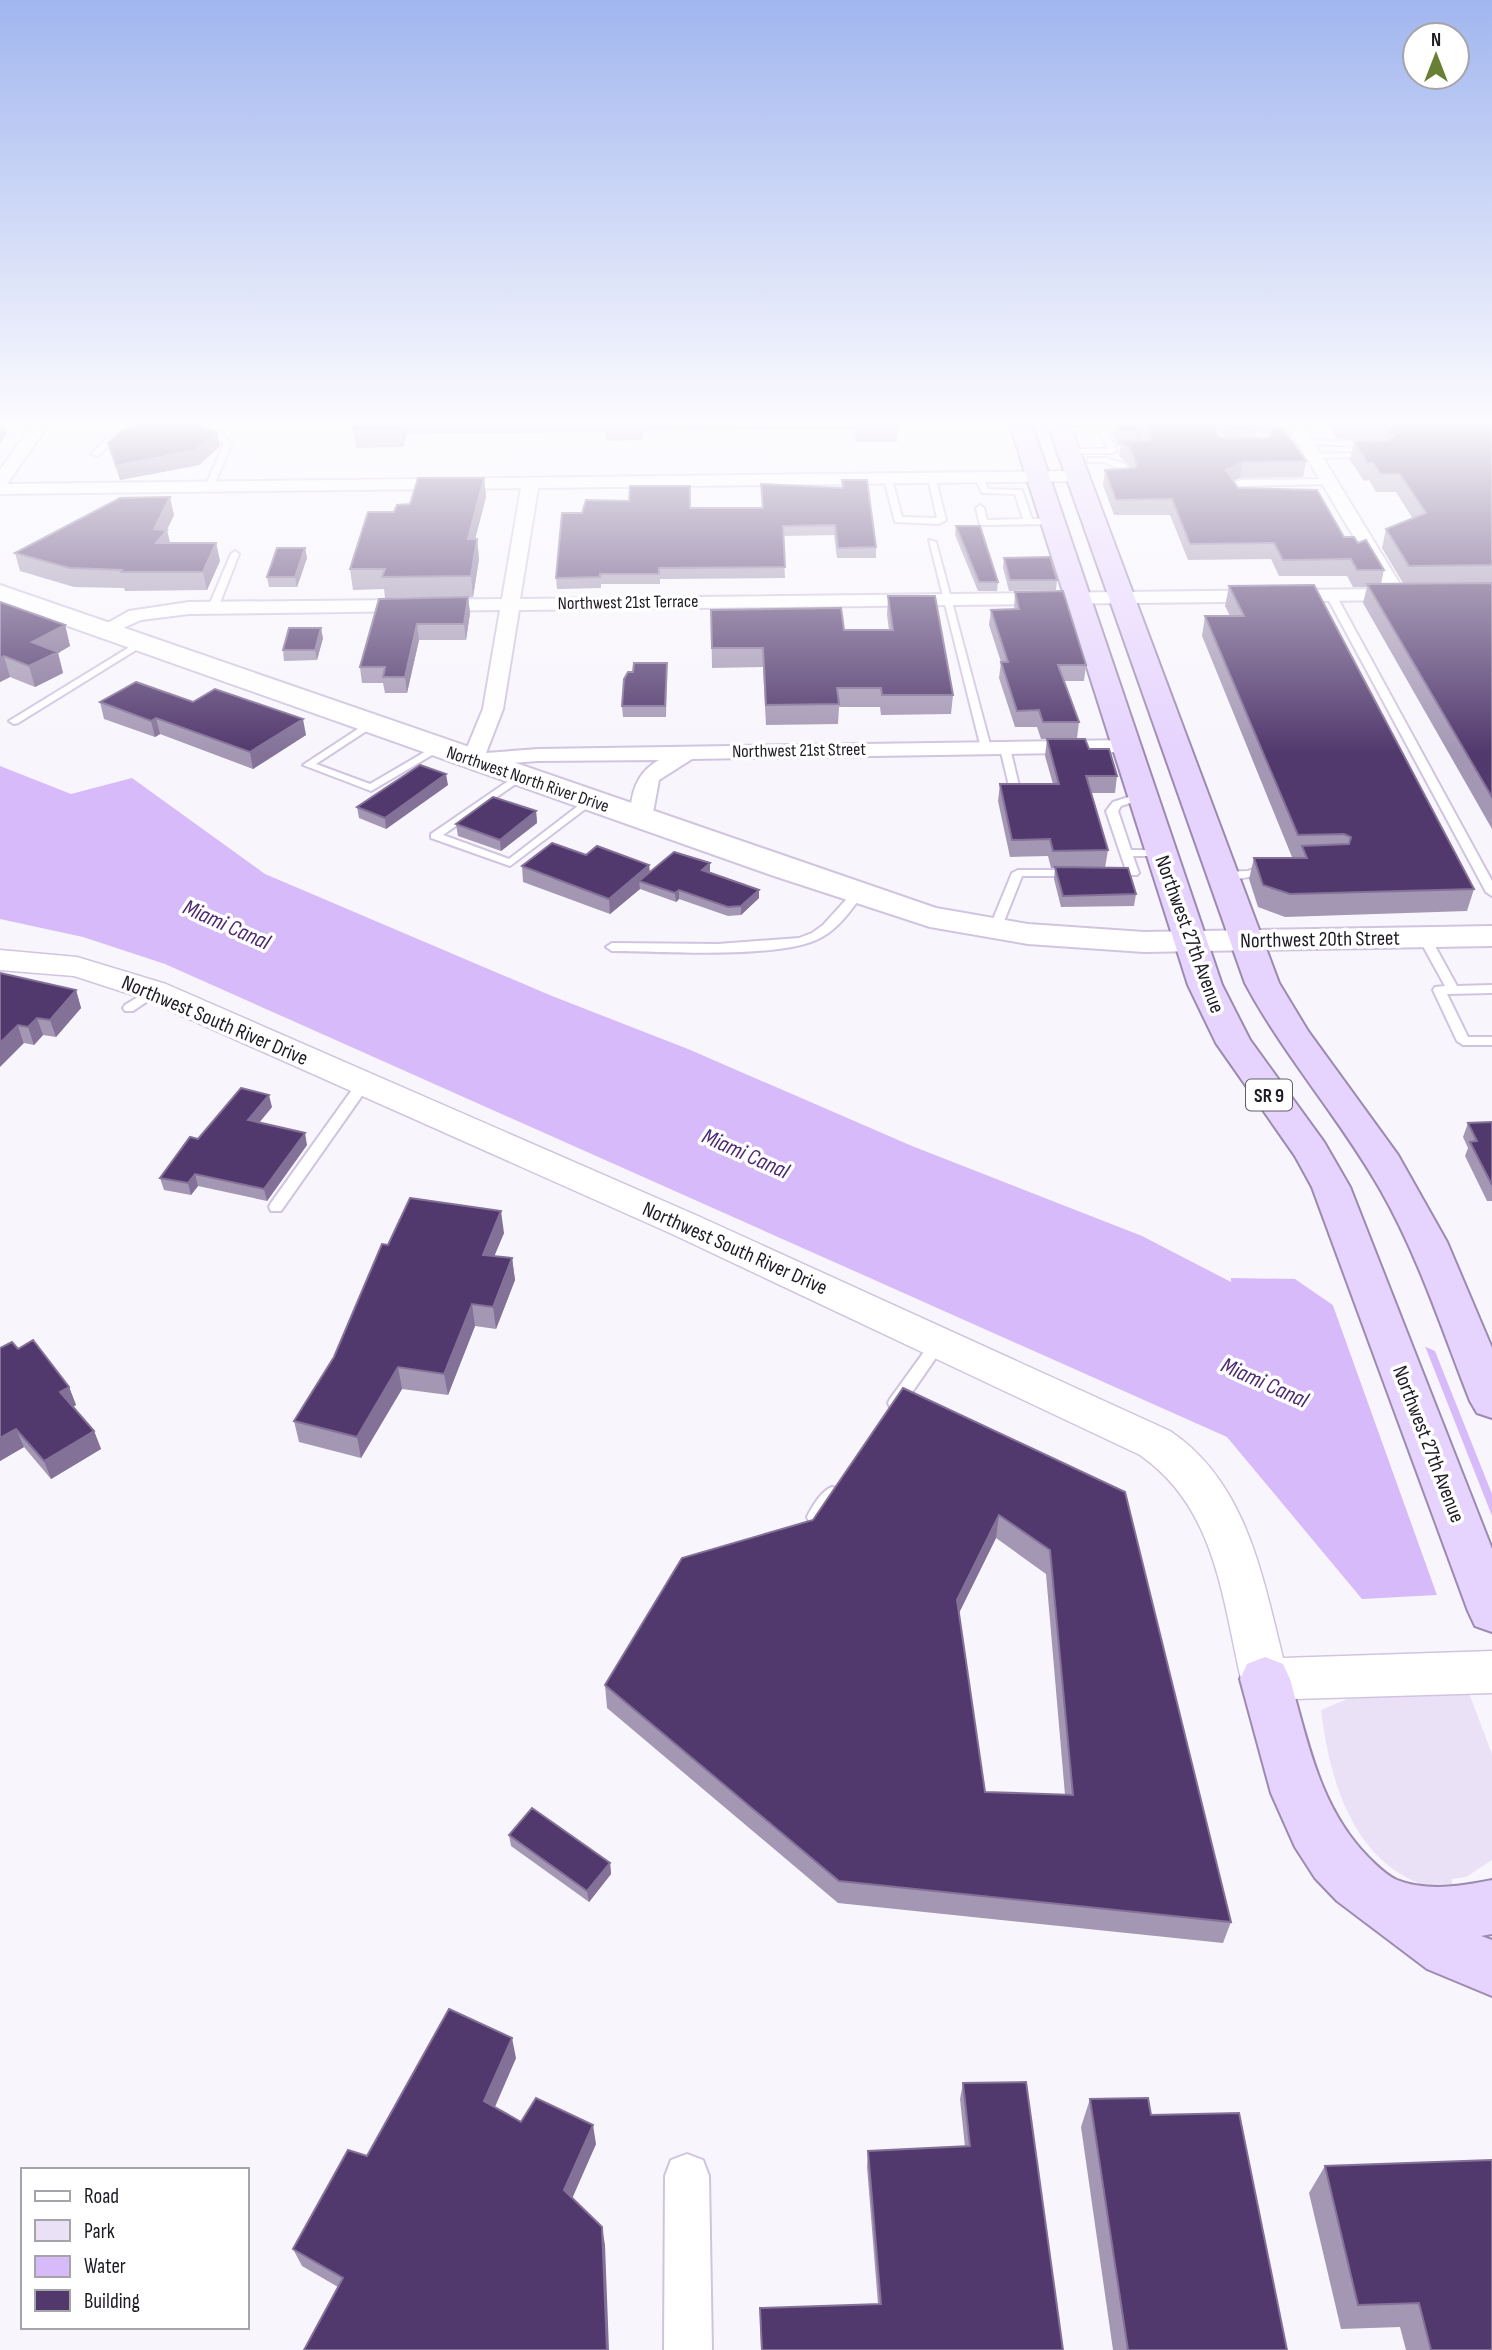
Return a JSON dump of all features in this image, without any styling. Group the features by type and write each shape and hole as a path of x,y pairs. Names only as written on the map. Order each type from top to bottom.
{"highway":[{"name":"Northwest 27th Avenue","path":"1046,535 1077,596 1190,942 1222,1022 1323,1171 1492,1611"},
{"name":"SR 9","path":"1098,535 1262,983 1286,1027 1372,1145 1401,1191 1428,1247 1492,1401"},
{"path":"1265,1679 1297,1793 1314,1829 1334,1860 1356,1883 1447,1950 1492,1968"},
{"path":"1388,1905 1449,1915 1492,1907"}],"main road":[{"name":"Northwest North River Drive","path":"0,593 858,894 930,917 995,929 1064,937"},
{"name":"Northwest 20th Street","path":"1064,937 1190,942 1492,936"}],"street":[{"path":"473,760 493,709 522,535"},
{"path":"1357,535 1396,594"},
{"name":"Northwest 21st Terrace","path":"105,630 146,613 213,608 946,597 1424,594"},
{"name":"Northwest 21st Street","path":"473,760 538,755 1126,746"},
{"path":"641,818 643,792 649,776 689,752"},
{"name":"Northwest South River Drive","path":"0,960 61,965 106,974 141,1000 364,1083 940,1341 1155,1443 1189,1470 1216,1511 1265,1679"},
{"path":"1265,1679 1492,1672"},
{"path":"687,2176 688,2350"}],"lane":[{"path":"932,542 946,597 995,748 1015,790"},
{"path":"213,608 235,554"},
{"path":"1331,595 1492,892"},
{"path":"14,721 141,643"},
{"path":"370,724 308,765 371,788 439,748"},
{"path":"520,776 435,836 510,863 591,801"},
{"path":"1092,873 1133,873 1112,811 1117,804 1141,796"},
{"path":"1126,853 1160,853"},
{"path":"1223,875 1250,874 1277,863"},
{"path":"995,929 1018,873 1079,873"},
{"path":"612,947 767,945 799,942 816,936 858,894"},
{"path":"1424,937 1453,990"},
{"path":"1492,989 1439,990 1463,1041 1492,1041"},
{"path":"276,1207 364,1083"},
{"path":"885,1418 940,1341"},
{"path":"815,1517 839,1484"}],"green space":[{"path":"1469,1693 1492,1754 1492,1860 1466,1877 1452,1879 1452,1892 1420,1884 1394,1869 1372,1850 1355,1826 1342,1800 1326,1741 1321,1710 1347,1699"}],"water":[{"name":"Miami Canal","path":"0,766 71,794 132,778 265,874 552,996 688,1049 912,1146 1142,1236 1231,1282 1231,1278 1295,1279 1337,1308 1492,1376 1492,1592 1362,1599 1227,1437 165,964 83,937 0,919"}],"pier":[{"path":"1331,1300 1423,1341 1492,1516 1492,1595 1438,1598"},
{"path":"1433,1346 1492,1372 1492,1494"}],"building":[{"path":"50,535 163,535 156,543 216,543 203,572 121,572 122,570 69,568 15,553"},
{"path":"361,535 469,535 468,539 477,539 471,576 382,577 385,569 350,569"},
{"path":"560,535 783,535 785,567 659,568 659,574 600,574 600,577 556,578"},
{"path":"836,535 874,535 876,547 838,548"},
{"path":"960,535 983,535 998,582 979,582"},
{"path":"1186,535 1343,535 1354,537 1358,543 1366,540 1384,570 1357,570 1351,559 1283,560 1274,543 1190,544"},
{"path":"1390,535 1492,535 1492,565 1409,566"},
{"path":"277,548 305,548 295,577 267,577"},
{"path":"1050,557 1057,580 1010,580 1004,558"},
{"path":"1492,583 1492,797 1367,584"},
{"path":"1314,585 1474,889 1290,894 1263,885 1254,858 1307,858 1302,846 1349,844 1351,837 1344,834 1298,835 1205,616 1244,616 1229,586"},
{"path":"1063,591 1086,665 1058,665 1079,722 1043,722 1039,710 1017,711 1001,662 1008,662 991,610 1019,609 1015,592"},
{"path":"888,596 935,596 953,695 882,695 881,688 837,688 839,704 766,705 763,648 712,648 711,610 841,608 844,630 893,630"},
{"path":"468,597 464,624 417,624 405,677 383,677 385,667 360,667 379,599"},
{"path":"0,602 65,625 32,642 58,652 29,666 4,656 0,658"},
{"path":"289,628 321,628 315,650 283,650"},
{"path":"634,663 667,663 665,706 622,706 624,679 628,672 633,672"},
{"path":"136,682 193,702 215,689 303,719 250,752 156,718 151,721 100,702"},
{"path":"1047,739 1085,739 1089,749 1109,749 1117,776 1086,776 1108,850 1053,851 1050,839 1012,840 1000,784 1059,784"},
{"path":"420,765 446,774 385,818 357,807"},
{"path":"493,797 536,811 500,840 456,824"},
{"path":"552,843 586,855 597,846 649,865 609,899 522,866"},
{"path":"674,852 710,863 702,870 759,890 741,906 728,907 679,890 675,893 639,881"},
{"path":"1055,867 1128,868 1136,894 1063,896"},
{"path":"0,973 76,990 50,1020 37,1018 28,1027 18,1025 0,1043"},
{"path":"241,1088 269,1095 248,1120 305,1133 264,1189 195,1174 188,1183 160,1178 190,1137 198,1139"},
{"path":"1492,1122 1492,1185 1470,1142 1477,1141 1468,1123"},
{"path":"410,1198 501,1211 483,1255 512,1258 493,1307 472,1304 444,1374 398,1367 357,1437 294,1421 334,1357 382,1244 388,1245"},
{"path":"33,1340 69,1387 60,1392 94,1431 44,1461 16,1429 0,1438 0,1348 12,1342 18,1349"},
{"path":"903,1388 1125,1492 1231,1922 839,1881 605,1685 682,1558 813,1520","holes":["999,1515 1050,1550 1073,1795 985,1792 957,1600"]},
{"path":"532,1808 610,1863 587,1891 509,1835"},
{"path":"449,2009 512,2038 484,2101 521,2122 536,2098 593,2125 564,2190 602,2227 607,2350 304,2350 343,2278 293,2249 348,2150 367,2156"},
{"path":"1026,2082 1063,2350 762,2350 760,2308 881,2304 868,2151 970,2146 963,2083"},
{"path":"1148,2098 1151,2115 1239,2113 1287,2350 1128,2350 1090,2099"},
{"path":"1492,2160 1492,2350 1431,2350 1419,2303 1358,2305 1325,2166"}]}
